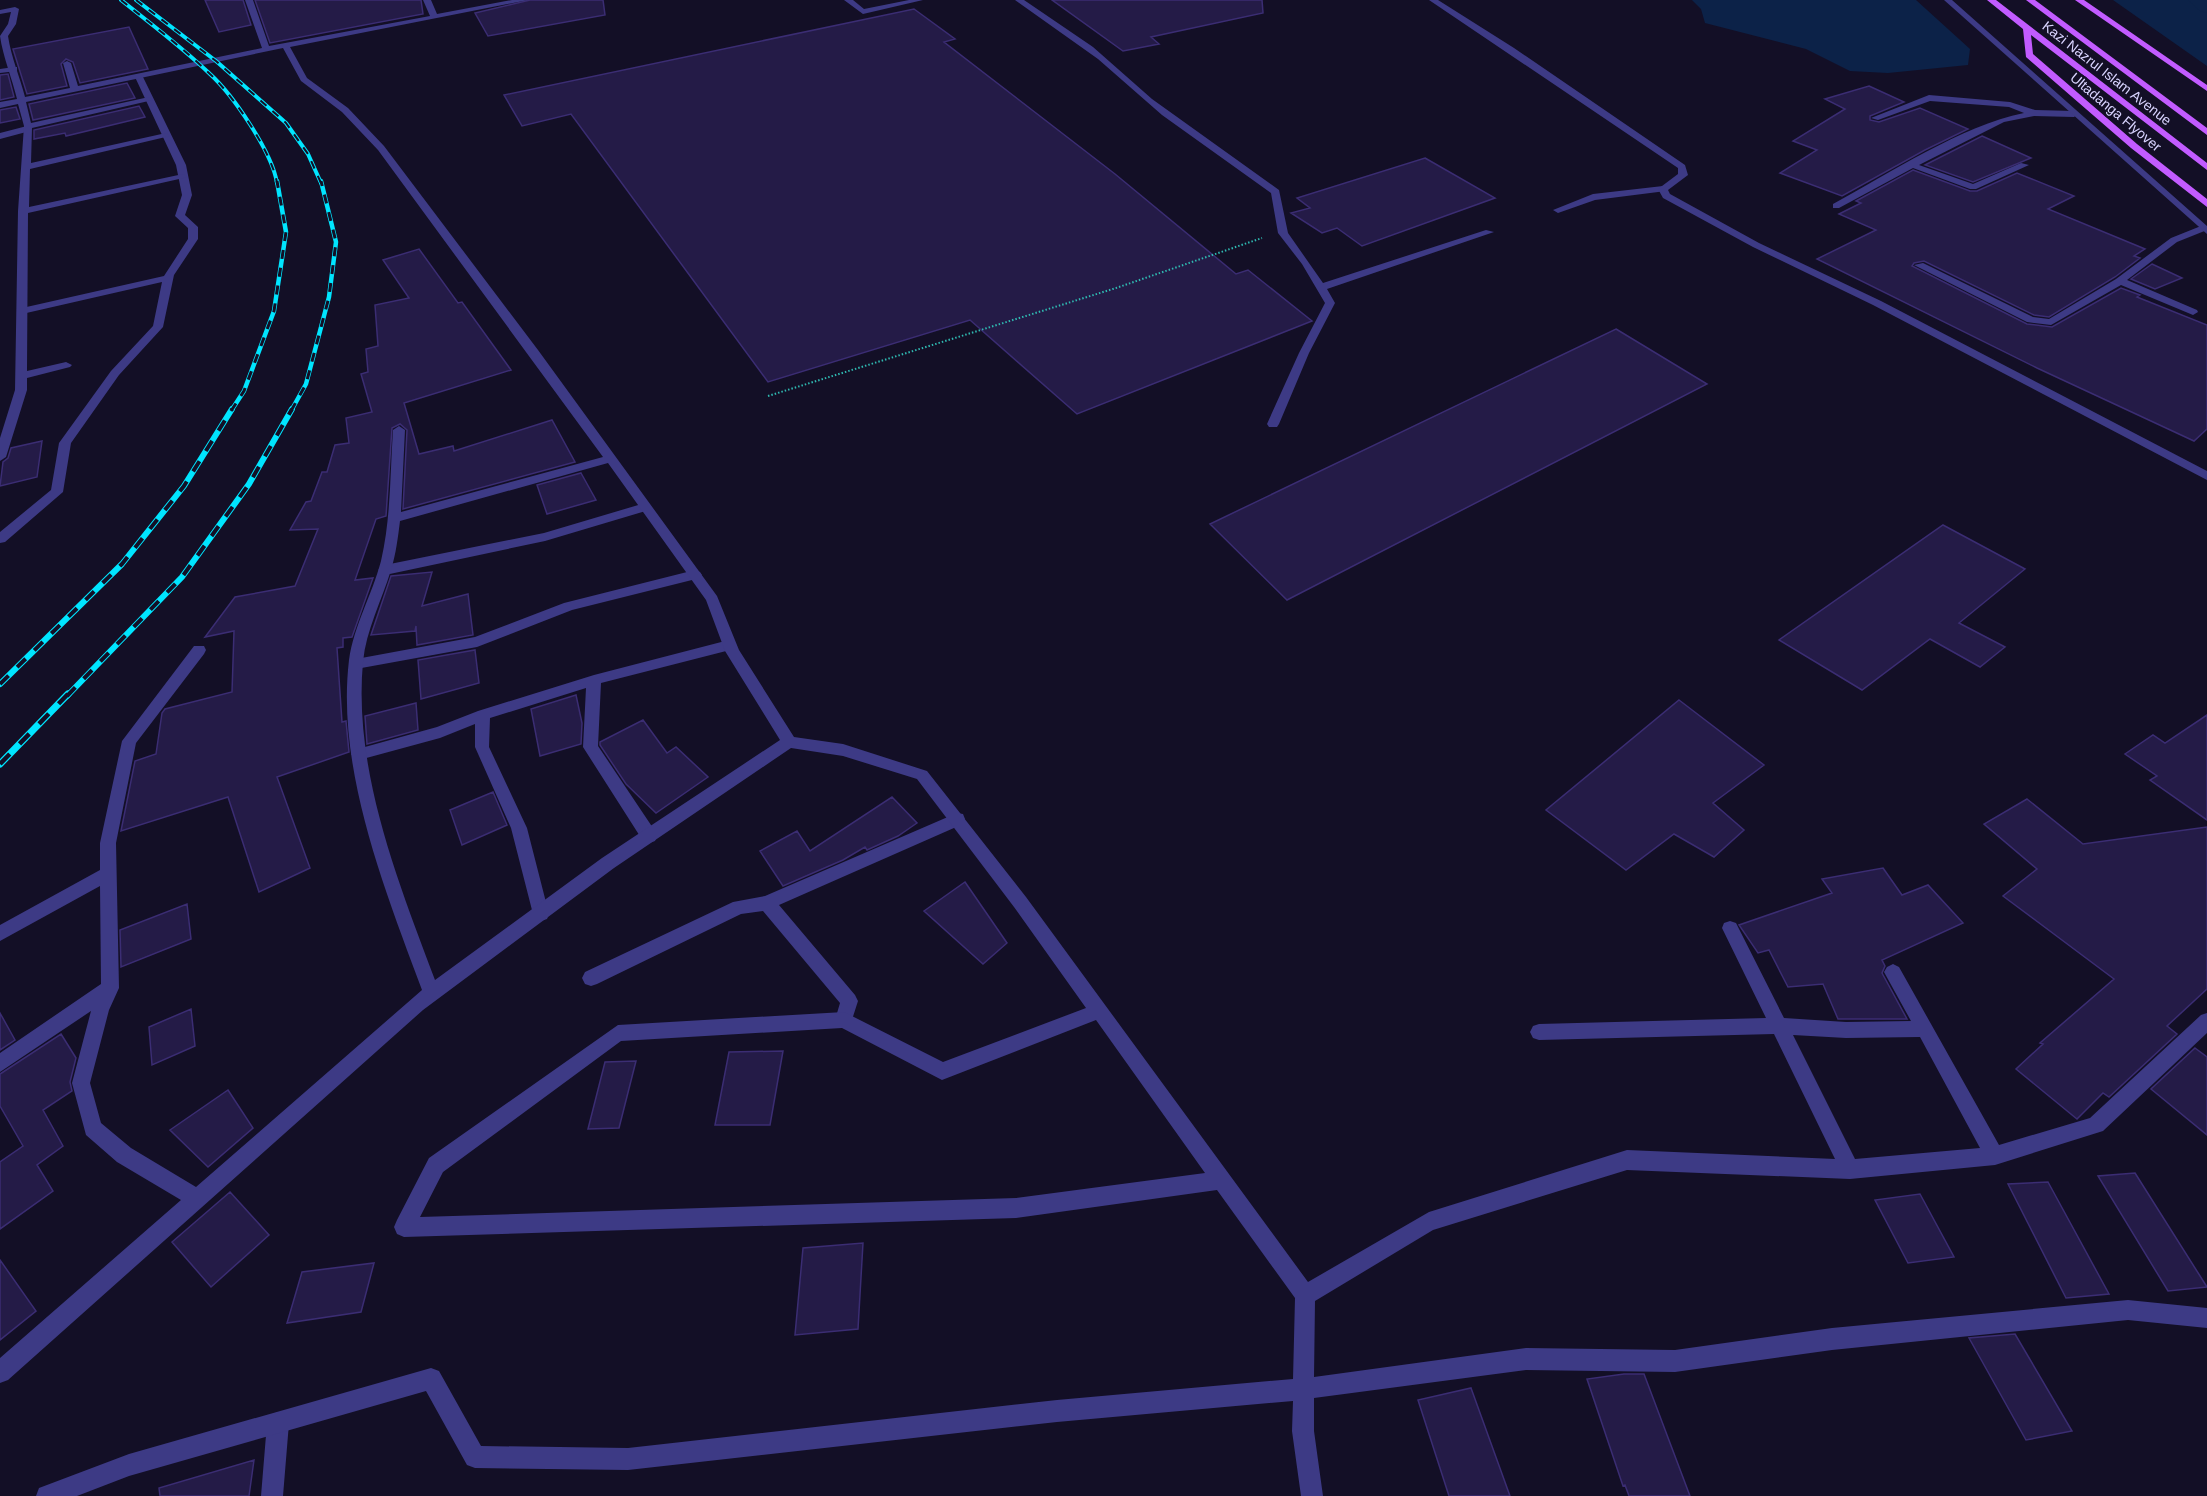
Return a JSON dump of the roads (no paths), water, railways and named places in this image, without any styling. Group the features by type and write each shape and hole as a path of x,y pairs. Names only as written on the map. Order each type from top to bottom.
{"main road":[{"name":"Kazi Nazrul Islam Avenue","path":"1991,0 2207,167"},
{"name":"Kazi Nazrul Islam Avenue","path":"2030,0 2207,132"},
{"path":"2079,0 2207,89"},
{"name":"Ultadanga Flyover","path":"2027,28 2030,55 2134,146 2207,204"}],"street":[{"path":"249,0 266,49"},
{"path":"427,0 435,17"},
{"path":"0,105 266,49 524,0"},
{"path":"848,0 863,12 919,0"},
{"path":"1019,0 1073,35 1113,67 1147,99 1194,135 1243,164 1276,192 1283,233 1306,263 1330,303 1304,352 1273,424"},
{"path":"1433,0 1511,50 1682,167 1683,174 1663,189 1593,197 1558,210"},
{"path":"1919,265 2041,323 2051,322 2120,281 2174,240 2206,229 1948,0"},
{"path":"0,12 15,9 12,24 4,36 27,127 23,211 21,390 0,457"},
{"path":"286,46 304,79 345,110 381,148 534,352 712,599 729,645 789,742"},
{"path":"67,63 75,91"},
{"path":"0,71 14,69"},
{"path":"0,540 57,492 65,443 115,373 158,327 168,278 192,239 193,227 180,216 187,195 181,165 139,77"},
{"path":"1875,118 1929,98 2004,104 2034,113"},
{"path":"0,136 27,127 149,100"},
{"path":"1836,206 2001,120 2034,113 2074,114"},
{"path":"26,167 166,136"},
{"path":"1912,165 1972,187 2024,165"},
{"path":"23,211 183,177"},
{"path":"1663,189 1666,195 1756,245 1877,303 2207,476"},
{"path":"1321,287 1489,232"},
{"path":"22,310 168,278"},
{"path":"2120,281 2193,312"},
{"path":"21,376 66,365"},
{"path":"399,430 394,518 385,570 360,637 356,664 358,754 392,886 432,995"},
{"path":"394,518 610,459"},
{"path":"385,570 545,537 645,507"},
{"path":"356,664 477,642 569,606 695,575"},
{"path":"358,754 440,732 483,715 594,680 729,645"},
{"path":"198,1199 124,1155 93,1128 81,1083 100,1010 110,988 108,843 129,741 199,650"},
{"path":"594,680 590,747 649,836"},
{"path":"483,715 482,747 519,828 541,914"},
{"path":"0,1372 417,1004 608,862 789,742 843,750 922,775 1099,1011 1305,1294 1303,1431 1312,1496"},
{"path":"591,978 739,907 767,903 957,819"},
{"path":"0,934 107,874"},
{"path":"767,903 849,1000 844,1020"},
{"path":"1730,928 1850,1169"},
{"path":"1893,972 1995,1156"},
{"path":"0,1063 110,988"},
{"path":"1099,1011 942,1071 844,1020 618,1033 436,1165 404,1227 1016,1208 1221,1180"},
{"path":"1305,1294 1429,1222 1627,1160 1850,1169 1995,1156 2096,1125 2207,1021"},
{"path":"1539,1032 1779,1026 1846,1030 1925,1029"},
{"path":"47,1496 129,1465 431,1379 475,1457 628,1460 1057,1411 1302,1389 1526,1359 1675,1361 1832,1338 2128,1310 2207,1318"},
{"path":"272,1496 278,1423"}],"water":[{"path":"1692,0 1916,0 1970,49 1968,65 1888,73 1850,71 1806,49 1705,23 1701,9"},
{"path":"2113,0 2194,0 2207,9 2207,66"}],"waterway":[{"path":"2197,0 2207,7"}],"railway":[{"path":"121,0 188,54 219,83 260,140 274,170 277,183"},
{"path":"136,0 216,61 286,123 308,154 321,183"},
{"path":"231,411 244,391 274,311 286,232 277,181"},
{"path":"291,411 306,384 329,297 336,242 321,181"},
{"path":"0,684 122,564 184,486 232,409"},
{"path":"67,696 182,577 249,484 292,409"},
{"path":"0,764 68,694"}]}
